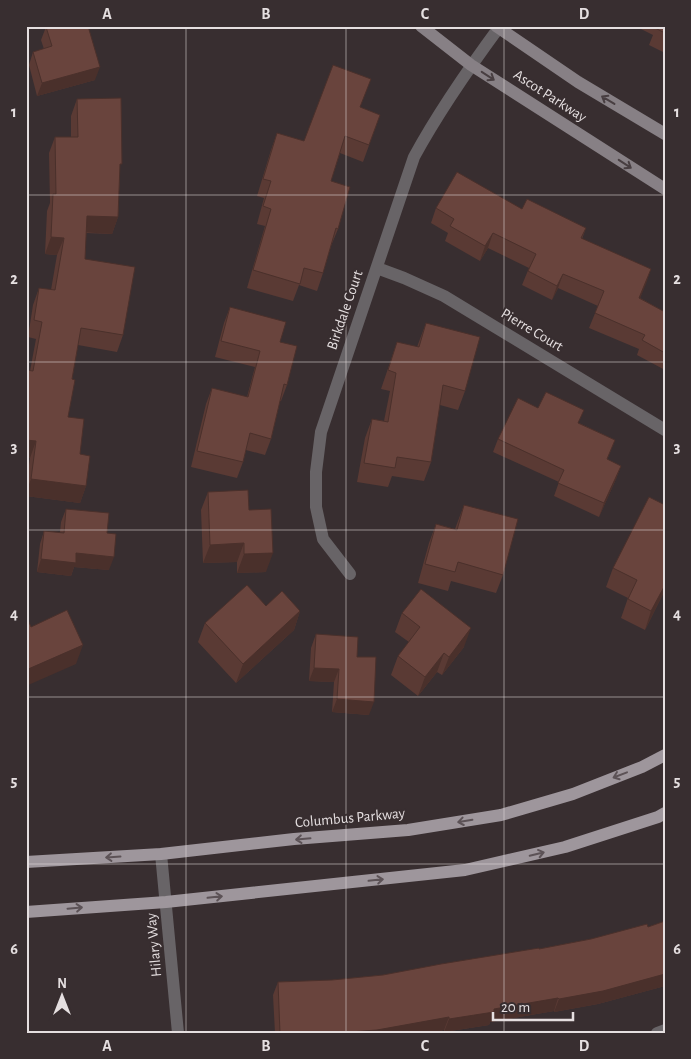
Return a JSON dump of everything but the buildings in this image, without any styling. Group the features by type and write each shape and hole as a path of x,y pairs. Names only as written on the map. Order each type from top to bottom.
{"main road":[{"name":"Ascot Parkway","path":"421,26 471,65 665,189"},
{"name":"Ascot Parkway","path":"498,27 578,82 665,134"},
{"name":"Columbus Parkway","path":"26,862 162,854 408,830 501,815 573,794 642,767 665,755"},
{"path":"26,912 166,902 465,870 565,847 665,812"}],"street":[{"name":"Birkdale Court","path":"350,574 322,540 316,507 316,472 321,432 414,156 433,123 498,27"},
{"name":"Pierre Court","path":"376,268 444,296 665,430"},
{"name":"Hilary Way","path":"162,854 178,1033"},
{"path":"657,1033 665,1030"}]}
